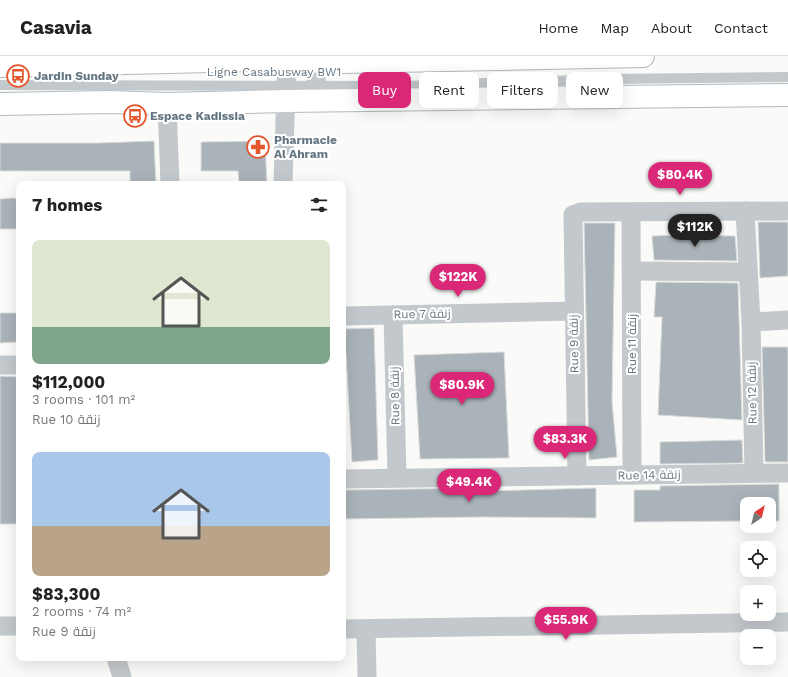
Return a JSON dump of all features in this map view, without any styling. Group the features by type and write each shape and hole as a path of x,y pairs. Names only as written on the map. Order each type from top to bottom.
{"main road":[{"path":"0,66 287,59 643,56"},
{"path":"0,104 110,102 167,104 285,93 788,95"}],"street":[{"path":"283,181 287,59"},
{"path":"314,59 318,93"},
{"path":"167,104 170,181"},
{"name":"Rue 12 زنقة","path":"745,211 748,272 755,321 754,473"},
{"path":"631,212 788,211"},
{"name":"Rue 9 زنقة","path":"576,476 572,218 576,213 631,212"},
{"name":"Rue 11 زنقة","path":"631,212 632,475"},
{"path":"632,271 748,272"},
{"name":"Rue 7 زنقة","path":"346,316 574,311"},
{"name":"Rue 8 زنقة","path":"393,315 397,477"},
{"path":"755,321 788,320"},
{"path":"0,365 16,365"},
{"name":"Rue 14 زنقة","path":"346,479 397,477 788,473"},
{"path":"346,629 788,622"},
{"path":"0,626 16,626"},
{"path":"366,629 367,677"},
{"path":"117,661 122,677"}],"lane":[{"name":"Ligne Casabusway BW1","path":"318,93 403,86 609,79 788,77"},
{"name":"Ligne Casabusway BW1","path":"0,85 285,93"},
{"name":"Ligne Casabusway BW1","path":"318,93 788,87"},
{"name":"Ligne Casabusway BW1","path":"0,90 285,93"}],"building":[{"path":"154,141 156,181 130,181 130,171 0,171 0,143 98,143"},
{"path":"265,141 267,181 239,181 238,171 201,171 201,142"},
{"path":"0,199 16,199 16,229 0,229"},
{"path":"758,222 788,222 788,276 760,278"},
{"path":"584,223 615,223 612,401 617,457 589,460"},
{"path":"652,236 735,236 737,261 654,260"},
{"path":"656,282 738,283 742,420 658,415 662,317 654,317"},
{"path":"0,313 16,313 16,342 0,343"},
{"path":"374,328 378,460 352,462 346,329"},
{"path":"762,347 788,347 788,462 765,462"},
{"path":"504,352 509,458 420,459 414,355"},
{"path":"0,376 16,377 16,524 0,524"},
{"path":"742,440 743,463 660,464 660,442"},
{"path":"779,484 779,521 776,521 776,497 740,497 740,521 634,522 634,490 660,490 660,486"},
{"path":"485,488 485,491 596,488 596,518 483,517 346,519 346,490"}],"place":[{"name":"Jardin Sunday","path":"18,76"},
{"name":"Espace Kadissia","path":"135,116"},
{"name":"Pharmacie Al Ahram","path":"258,147"}]}
